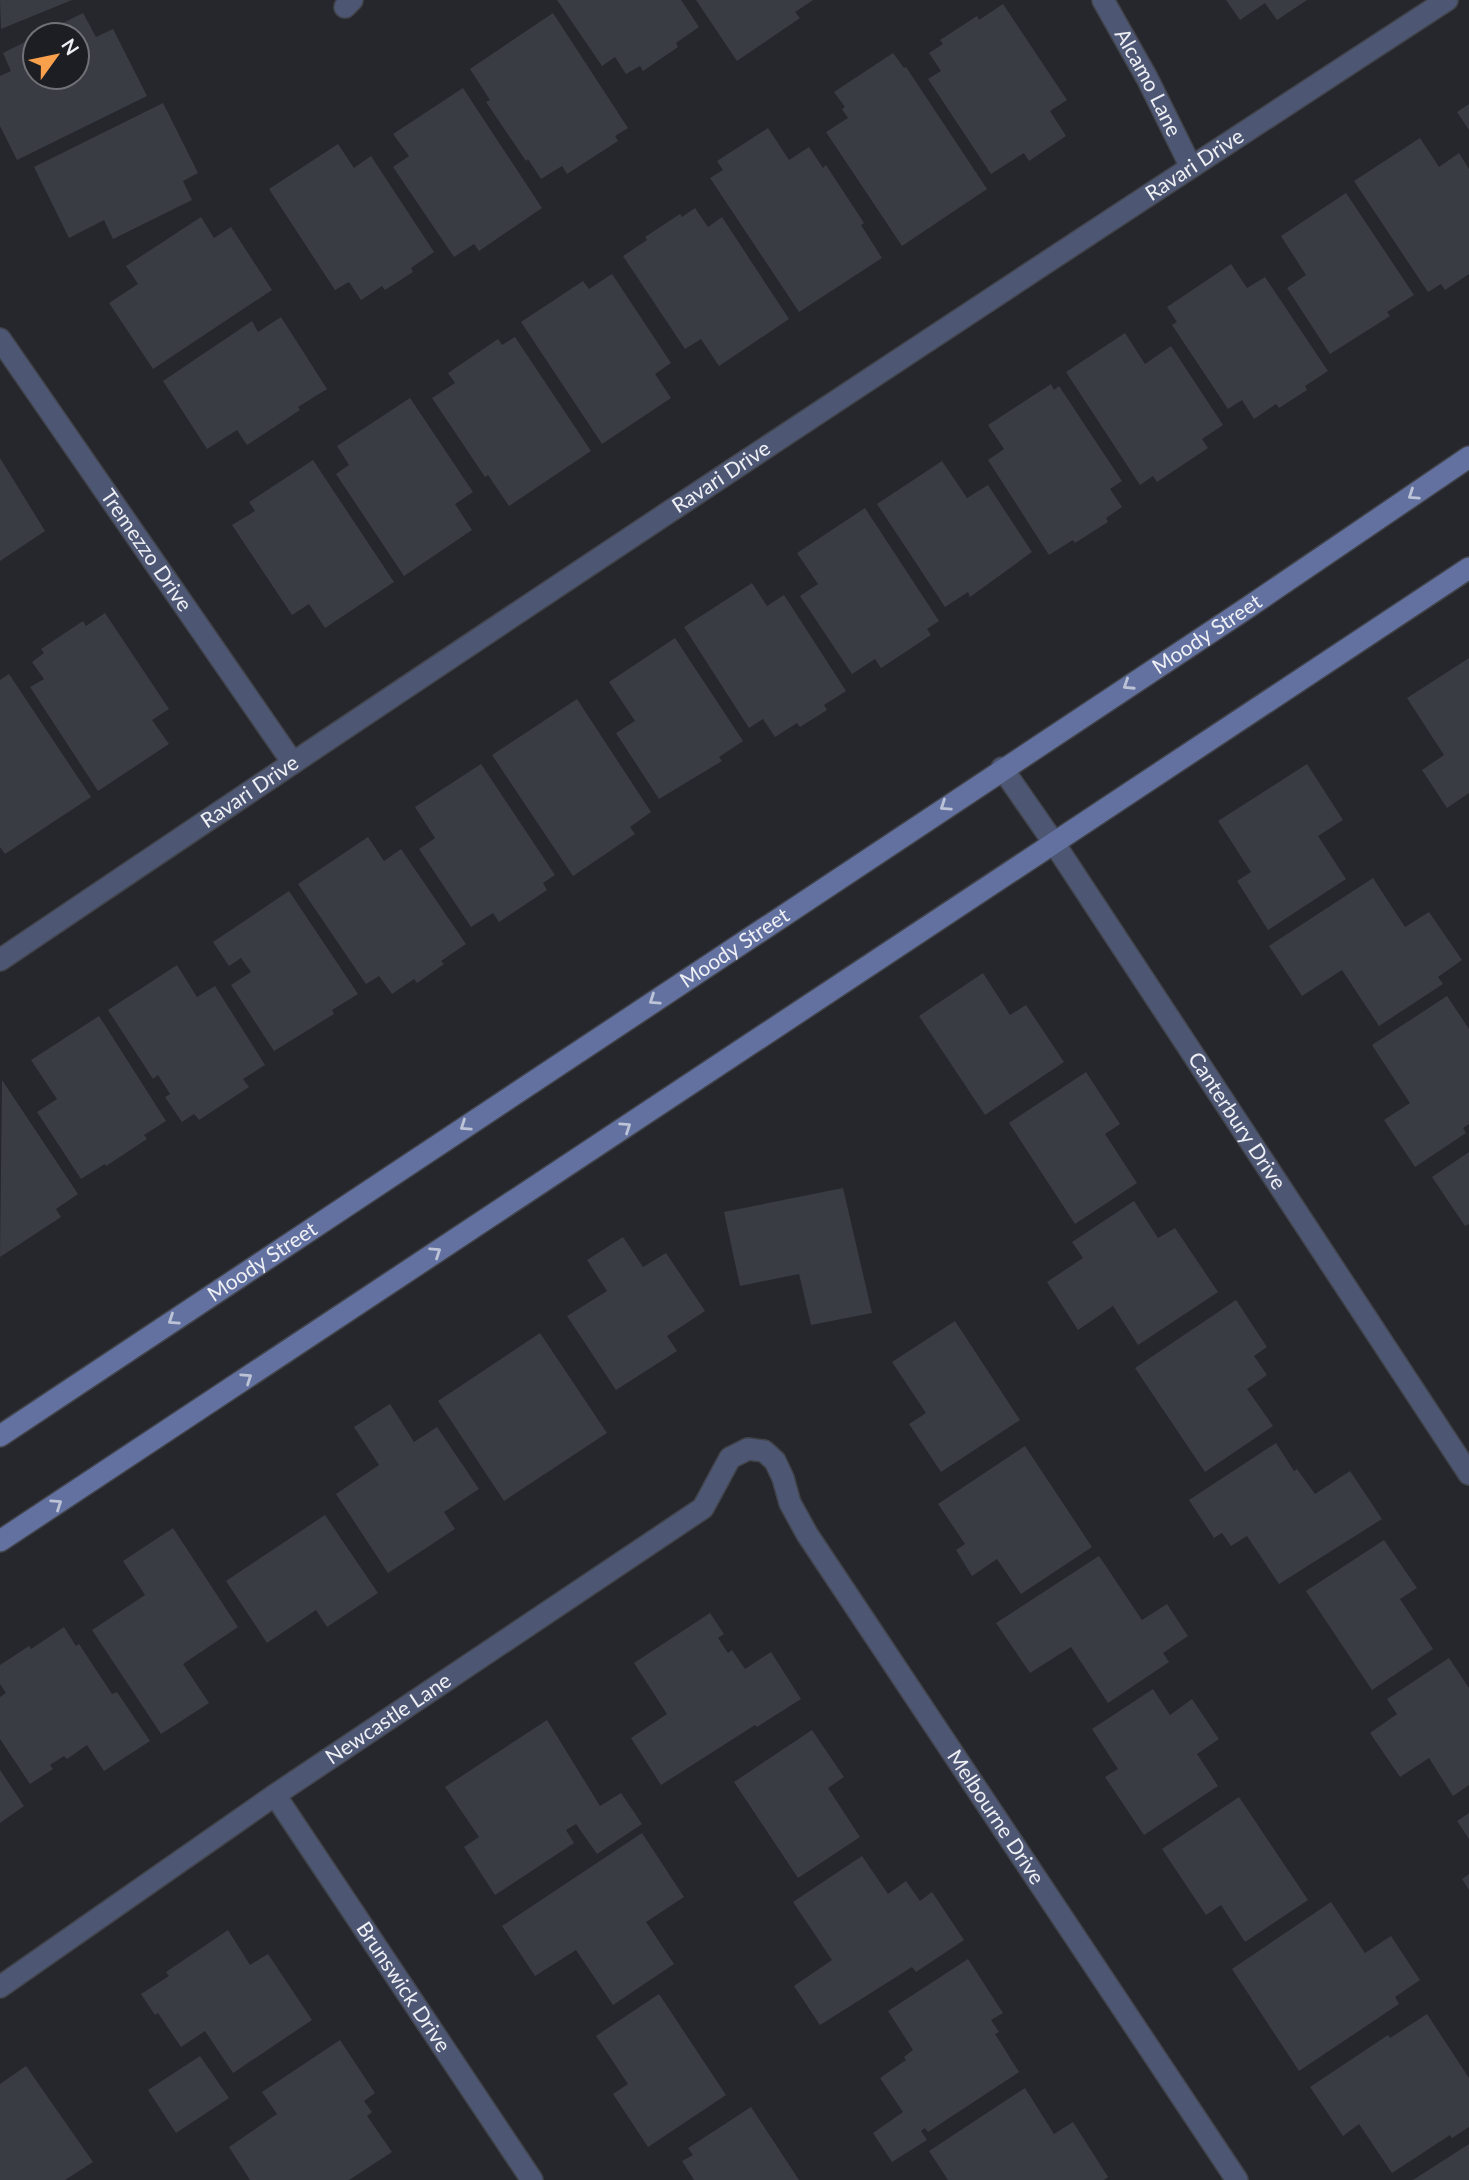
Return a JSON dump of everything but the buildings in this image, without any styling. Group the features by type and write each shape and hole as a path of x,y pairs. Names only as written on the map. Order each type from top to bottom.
{"main road":[{"name":"Moody Street","path":"0,1436 1002,768 1247,608 1469,457"},
{"path":"0,1541 1469,568"}],"street":[{"name":"Alcamo Lane","path":"1103,0 1147,78 1191,167"},
{"name":"Ravari Drive","path":"0,960 1191,167 1447,0"},
{"name":"Tremezzo Drive","path":"0,339 293,763"},
{"name":"Canterbury Drive","path":"1002,768 1469,1474"},
{"name":"Newcastle Lane","path":"0,1987 275,1795 703,1508 730,1458 748,1449 764,1451"},
{"name":"Melbourne Drive","path":"764,1451 775,1461 790,1503 807,1534 1237,2180"},
{"name":"Brunswick Drive","path":"275,1795 532,2180"}]}
